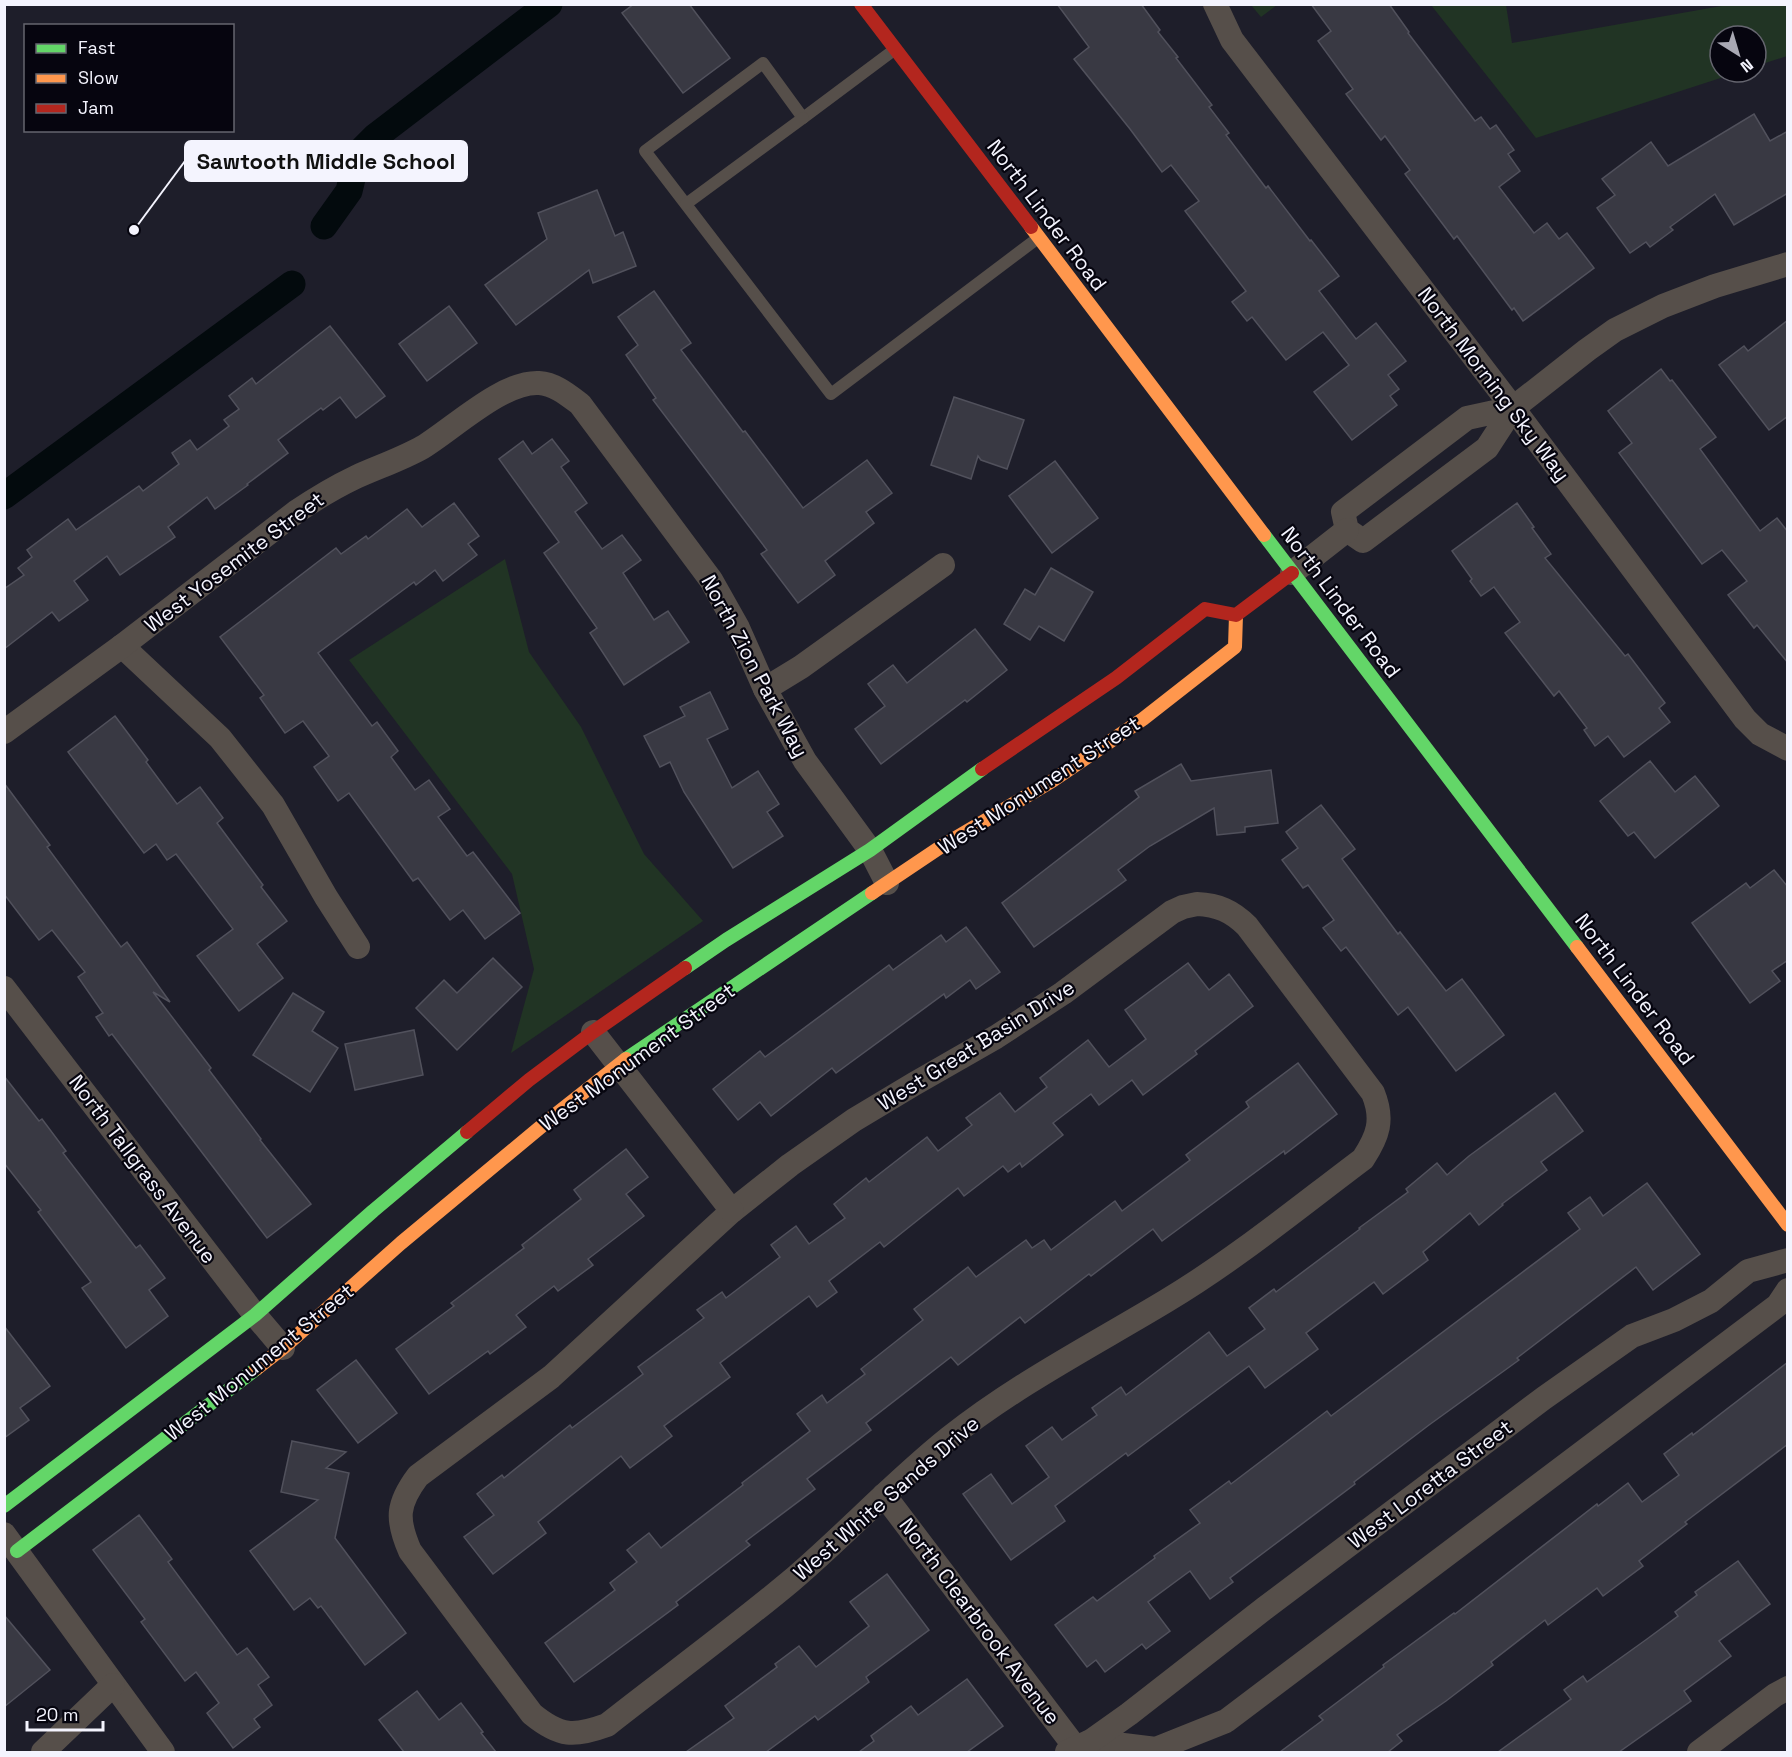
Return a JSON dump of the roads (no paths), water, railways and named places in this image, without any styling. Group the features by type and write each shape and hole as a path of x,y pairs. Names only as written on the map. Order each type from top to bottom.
{"street":[{"name":"North Linder Road","path":"861,4 1788,1225"},
{"name":"North Morning Sky Way","path":"1215,4 1232,40 1513,408 1745,720 1760,734 1788,749"},
{"path":"1513,408 1467,418 1342,512 1347,530 1364,541 1487,448 1513,408 1615,330 1663,306 1715,286 1788,264"},
{"name":"West Yosemite Street","path":"4,732 123,646 321,495 422,447 499,395 520,386 539,383"},
{"name":"North Zion Park Way","path":"539,383 558,388 580,404 711,580 738,628 765,690 805,761 870,850 887,883"},
{"path":"1236,615 1347,530"},
{"path":"765,690 944,565"},
{"name":"West Monument Street","path":"4,1506 255,1315 373,1211 529,1080 593,1032 726,940 870,850 1020,742 1116,678 1205,609 1236,615 1235,647 1143,719 1052,782 942,846 619,1064 401,1244 283,1348 11,1542"},
{"path":"123,646 220,738 273,805 358,947"},
{"name":"West Great Basin Drive","path":"567,1734 547,1726 532,1714 411,1551 402,1533 400,1512 406,1492 418,1476 551,1377 732,1211 790,1165 854,1120 996,1037 1063,993 1172,912 1197,904 1210,904 1227,910 1247,926 1373,1093 1377,1103 1379,1124 1377,1131"},
{"name":"North Tallgrass Avenue","path":"4,988 255,1315 283,1348"},
{"path":"593,1032 732,1211"},
{"name":"West White Sands Drive","path":"567,1734 587,1732 607,1725 791,1581 950,1437 1016,1390 1088,1345 1168,1300 1232,1258 1363,1159 1375,1142 1377,1131"},
{"name":"West Loretta Street","path":"1078,1747 1544,1398 1632,1336 1674,1320 1711,1301 1748,1271 1788,1260"},
{"path":"1078,1747 1156,1749 1226,1721 1779,1305 1788,1290"},
{"name":"North Clearbrook Avenue","path":"884,1495 1078,1747"},
{"path":"11,1542 163,1752"},
{"path":"43,1752 113,1685"},
{"path":"1699,1752 1775,1695 1788,1688"}],"lane":[{"path":"686,204 895,49"},
{"path":"803,118 762,63 645,151 831,394 1038,238"}],"waterway":[{"path":"324,226 349,191 355,166 363,149 375,137 549,4"},
{"path":"4,496 292,284"}],"place":[{"name":"Sawtooth Middle School","path":"134,230"}]}
